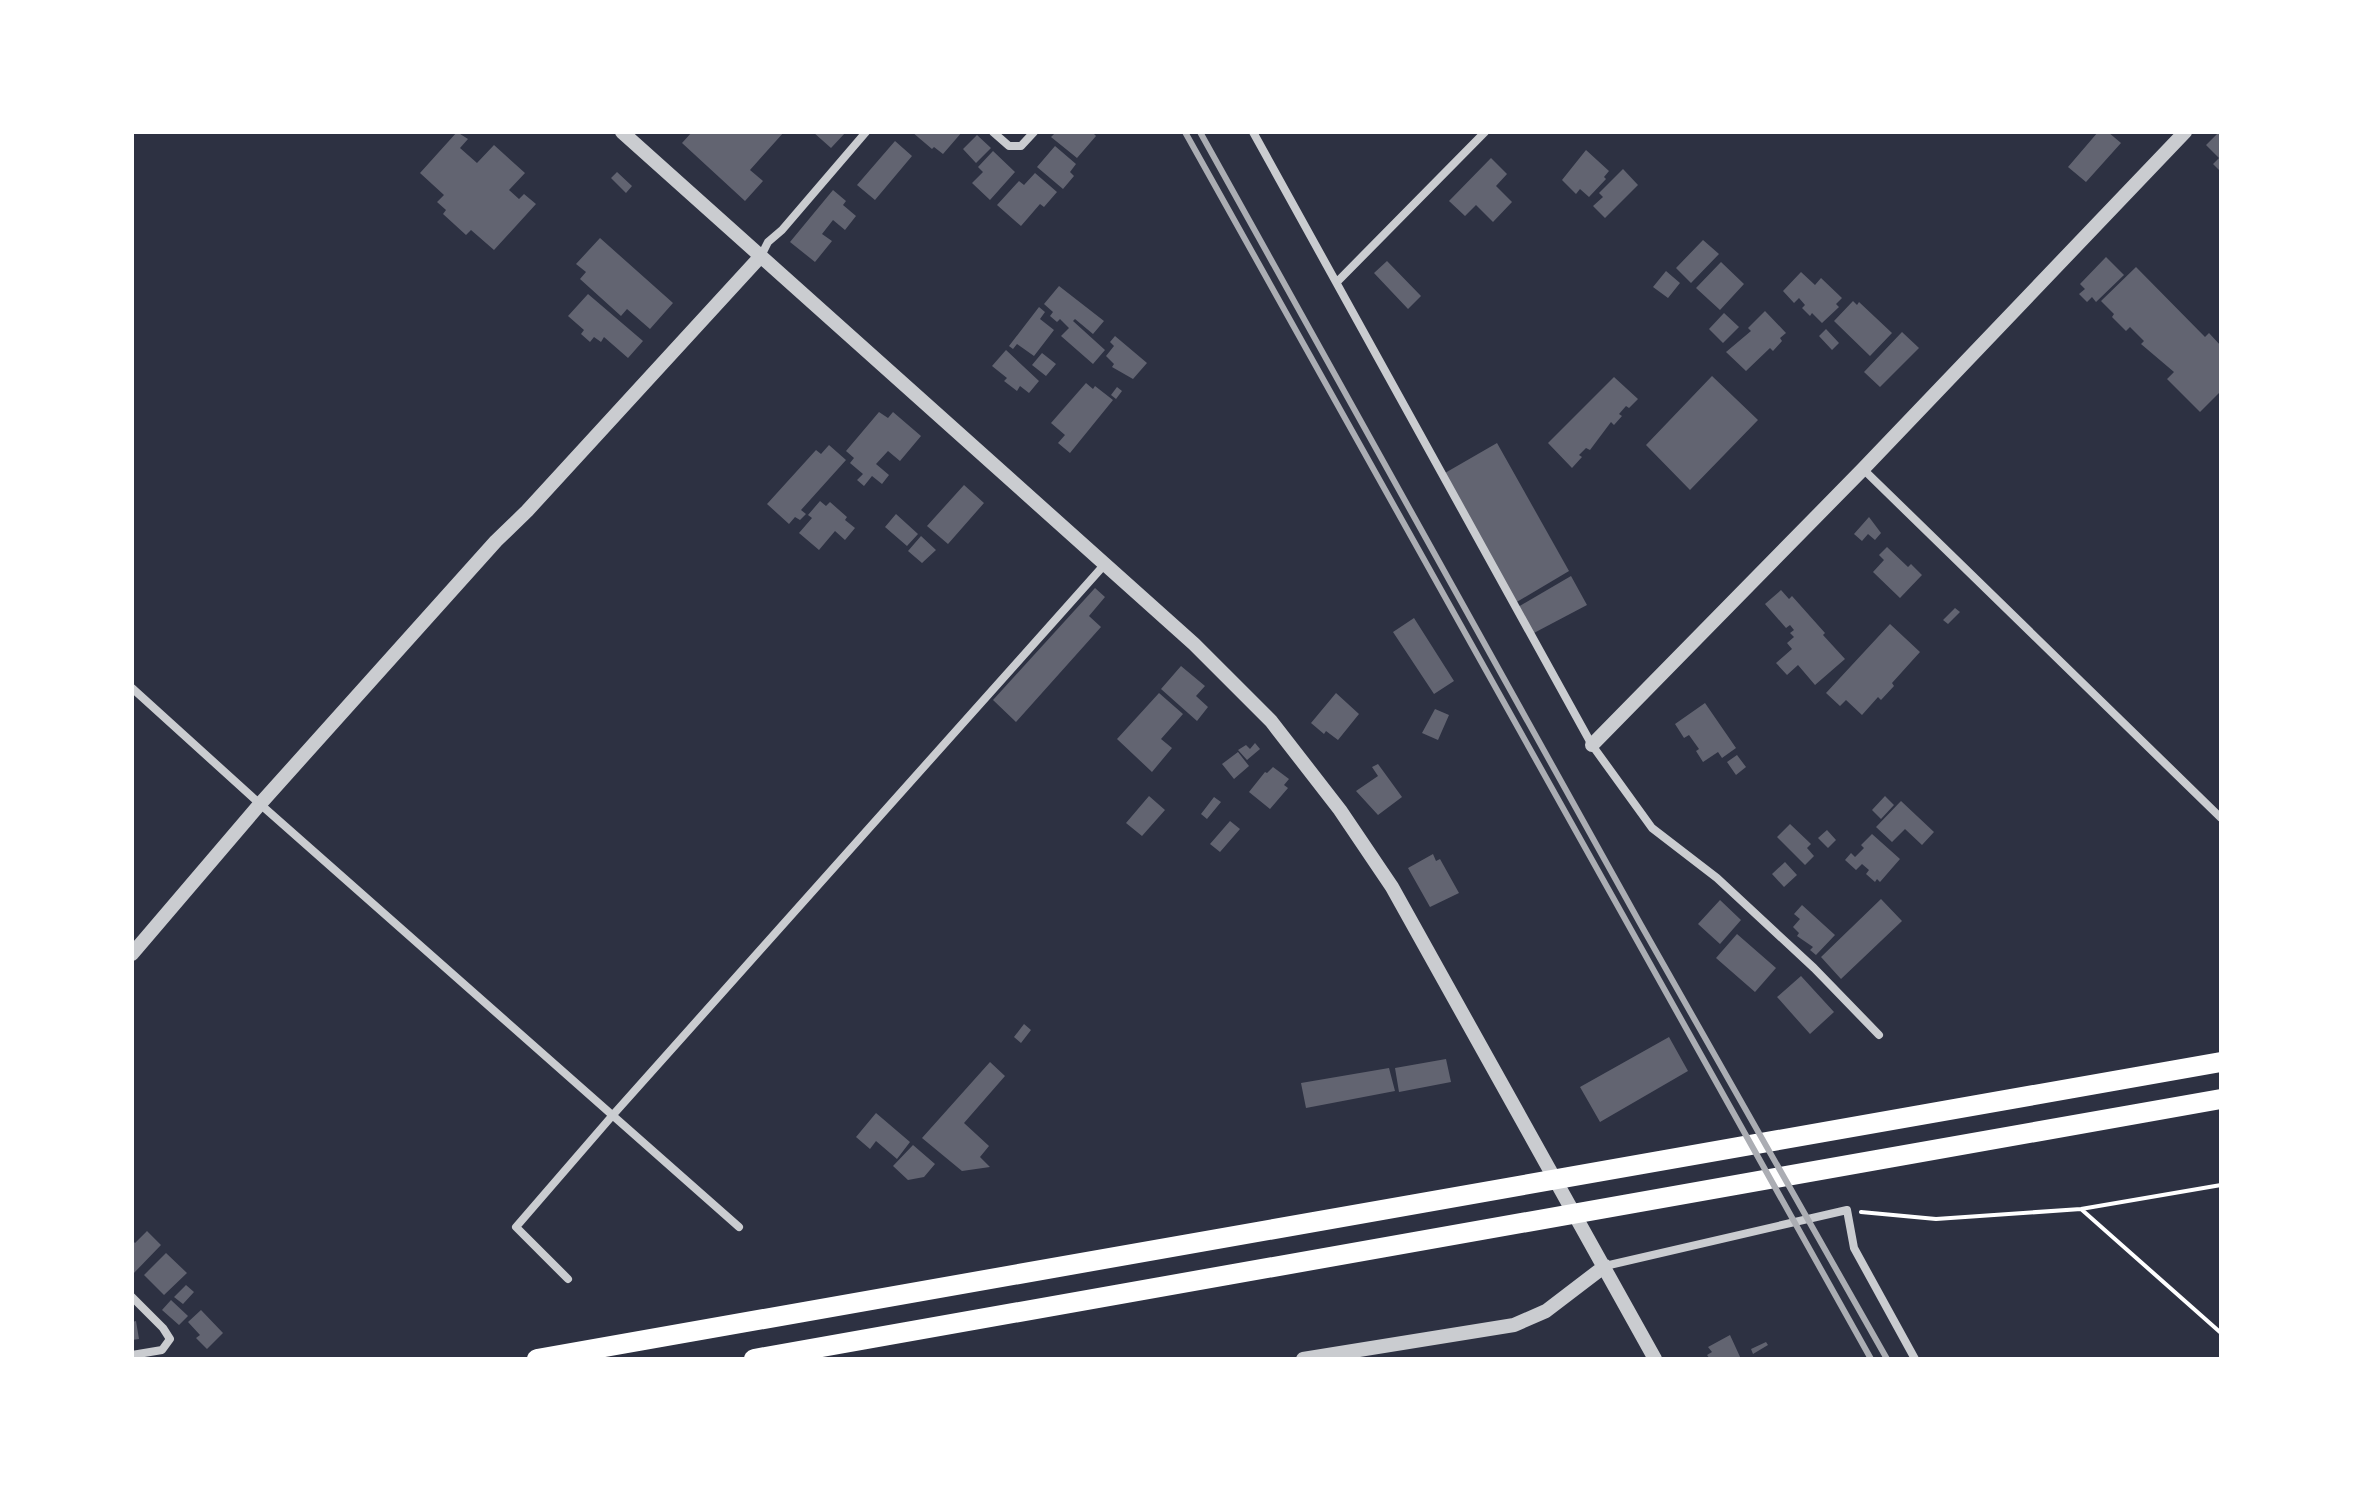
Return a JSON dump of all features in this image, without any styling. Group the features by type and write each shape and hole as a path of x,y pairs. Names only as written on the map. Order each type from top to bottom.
{"highway":[{"path":"537,1359 2221,1062"},
{"path":"754,1359 2221,1099"}],"street":[{"path":"622,132 1194,644 1271,721 1340,810 1392,887 1655,1359"},
{"path":"132,954 260,804 496,541 761,256 768,242 782,230 866,132"},
{"path":"993,132 1009,146 1021,146 1034,132"},
{"path":"1253,132 1592,745 1652,828 1717,878 1814,968 1879,1035"},
{"path":"1337,282 1485,132"},
{"path":"1592,745 1863,469 2185,132"},
{"path":"1863,469 2221,818"},
{"path":"568,1279 516,1227 1105,564"},
{"path":"132,688 739,1227"},
{"path":"1303,1359 1514,1325 1546,1311 1605,1266 1847,1210 1854,1248 1915,1359"},
{"path":"132,1297 170,1339 162,1350 132,1355"}],"path":[{"path":"1847,1210 1936,1219 2081,1209 2221,1185"},
{"path":"2081,1209 2221,1333"}],"building":[{"path":"457,132 468,139 460,148 477,163 494,145 525,173 509,190 519,199 524,194 536,204 494,250 471,230 466,235 443,214 446,210 437,202 444,195 420,173"},
{"path":"692,132 784,132 750,170 763,181 745,201 682,143"},
{"path":"813,132 846,132 831,148"},
{"path":"912,132 962,132 943,154"},
{"path":"1056,132 1092,132 1096,136 1077,158 1051,137"},
{"path":"2098,132 2108,132 2121,143 2086,182 2068,167"},
{"path":"2219,132 2221,172 2213,164 2219,158 2206,145"},
{"path":"977,135 991,148 976,163 963,149"},
{"path":"895,141 912,156 875,200 857,185"},
{"path":"1055,146 1076,164 1070,172 1074,176 1063,189 1037,167"},
{"path":"1586,150 1609,171 1604,177 1606,179 1589,197 1580,189 1576,194 1562,180"},
{"path":"993,151 1015,172 990,200 972,183 983,172 978,167"},
{"path":"1491,158 1507,174 1496,186 1512,202 1493,222 1476,205 1465,216 1449,201"},
{"path":"1623,169 1638,185 1605,218 1593,206 1603,197 1599,193"},
{"path":"617,172 632,186 626,193 611,178"},
{"path":"1035,173 1057,192 1044,207 1040,204 1021,226 997,205 1019,181 1024,185"},
{"path":"833,190 846,201 843,205 856,216 845,230 833,220 822,234 832,241 815,262 790,242"},
{"path":"600,238 673,303 650,329 627,309 621,316 580,279 586,272 576,264"},
{"path":"1703,240 1719,254 1691,283 1676,268"},
{"path":"2106,257 2124,275 2096,302 2092,297 2087,302 2079,294 2085,289 2080,284"},
{"path":"1387,261 1421,296 1408,309 1374,273"},
{"path":"1721,262 1744,284 1720,310 1696,288"},
{"path":"2136,267 2205,337 2209,333 2221,346 2221,391 2200,412 2167,379 2174,372 2141,344 2144,341 2130,327 2126,331 2101,301"},
{"path":"1666,271 1680,283 1668,298 1653,287"},
{"path":"1801,272 1815,285 1821,278 1842,298 1836,304 1839,307 1822,323 1802,308 1805,305 1799,298 1794,303 1783,291"},
{"path":"1059,286 1104,321 1093,334 1075,319 1073,321 1105,350 1093,364 1061,336 1069,328 1060,319 1057,322 1050,316 1053,312 1044,304"},
{"path":"588,294 643,341 628,358 604,337 601,342 594,337 590,342 581,334 584,330 568,316"},
{"path":"1853,301 1857,305 1859,302 1892,333 1870,356 1834,321"},
{"path":"1039,307 1045,312 1040,319 1054,330 1034,356 1017,344 1013,349 1009,346"},
{"path":"1765,311 1786,333 1773,351 1770,348 1746,371 1726,352 1751,331 1748,328"},
{"path":"1724,313 1739,327 1723,343 1709,329"},
{"path":"1826,329 1839,343 1832,350 1819,336"},
{"path":"1902,332 1919,348 1880,387 1864,372"},
{"path":"1115,336 1147,363 1133,379 1112,367 1114,364 1106,356 1114,346 1110,342"},
{"path":"1006,350 1039,381 1029,393 1020,386 1017,391 992,366"},
{"path":"1042,353 1056,364 1046,376 1032,365"},
{"path":"1712,376 1758,420 1690,490 1646,445"},
{"path":"1614,377 1638,399 1629,408 1626,406 1619,414 1622,416 1614,425 1611,422 1590,450 1586,448 1579,455 1582,457 1572,468 1548,443"},
{"path":"1086,383 1113,400 1070,453 1058,443 1065,435 1051,423"},
{"path":"1117,387 1122,391 1116,399 1111,395"},
{"path":"879,412 888,418 893,412 921,436 900,461 888,451 876,464 889,475 882,484 872,476 864,486 857,480 863,474 850,463 854,458 846,451"},
{"path":"1497,443 1569,571 1515,603 1445,473"},
{"path":"829,445 846,460 801,510 806,514 800,520 795,517 789,524 767,504 816,450 821,454"},
{"path":"964,485 984,503 948,544 927,526"},
{"path":"820,501 826,506 830,502 855,528 845,540 835,531 819,550 799,533 812,518 808,515"},
{"path":"896,514 918,534 907,546 885,527"},
{"path":"1869,517 1881,533 1875,540 1868,534 1862,541 1854,534"},
{"path":"921,536 936,550 922,563 908,551"},
{"path":"1887,547 1908,567 1911,564 1922,575 1900,598 1873,572 1884,560 1879,555"},
{"path":"1571,576 1587,605 1532,634 1518,607"},
{"path":"1095,588 1105,597 1089,616 1101,627 1016,722 993,700"},
{"path":"1781,590 1789,599 1792,596 1845,659 1815,685 1798,665 1787,675 1776,663 1792,649 1787,643 1794,637 1790,633 1794,630 1790,625 1786,628 1765,604"},
{"path":"1955,608 1960,612 1948,624 1943,620"},
{"path":"1414,618 1454,681 1434,694 1393,632"},
{"path":"1890,624 1920,652 1892,683 1894,686 1881,700 1878,697 1862,715 1846,700 1840,706 1826,693"},
{"path":"1181,666 1205,686 1196,696 1208,707 1197,721 1161,689"},
{"path":"1159,693 1183,714 1161,739 1172,748 1152,772 1117,739"},
{"path":"1336,693 1359,714 1338,740 1311,723"},
{"path":"1705,703 1736,748 1722,758 1718,752 1703,762 1696,751 1699,749 1689,735 1684,738 1675,724"},
{"path":"1435,709 1449,715 1438,740 1422,733"},
{"path":"1255,743 1260,749 1247,760 1238,750 1246,745 1250,749"},
{"path":"1238,752 1249,766 1234,779 1222,764"},
{"path":"1737,755 1746,767 1736,775 1727,762"},
{"path":"1378,764 1402,797 1378,815 1356,791 1378,776 1372,767"},
{"path":"1273,767 1289,779 1284,785 1288,788 1270,809 1249,792"},
{"path":"1149,796 1165,810 1142,836 1126,823"},
{"path":"1885,796 1894,805 1881,819 1872,810"},
{"path":"1214,797 1221,802 1207,819 1201,814"},
{"path":"1901,801 1934,832 1922,845 1905,829 1892,842 1876,827"},
{"path":"1230,821 1240,829 1220,852 1210,844"},
{"path":"1790,824 1811,844 1807,848 1814,856 1805,865 1777,837"},
{"path":"1827,830 1836,840 1828,848 1818,838"},
{"path":"1872,834 1900,859 1880,882 1877,879 1875,882 1866,874 1869,870 1862,864 1856,870 1845,860 1851,853 1855,857"},
{"path":"1433,854 1436,861 1440,859 1459,893 1430,907 1408,868"},
{"path":"1785,862 1797,875 1784,887 1772,874"},
{"path":"1881,899 1902,921 1841,979 1821,957"},
{"path":"1720,900 1741,920 1720,944 1698,924"},
{"path":"1802,905 1835,935 1816,955 1810,950 1813,947 1797,936 1799,933 1793,927 1800,919 1794,914"},
{"path":"1737,934 1776,968 1755,992 1716,958"},
{"path":"1801,976 1834,1012 1810,1034 1777,997"},
{"path":"1024,1024 1031,1030 1021,1043 1014,1037"},
{"path":"1669,1037 1688,1071 1600,1122 1580,1087"},
{"path":"1446,1059 1451,1082 1399,1092 1395,1068"},
{"path":"990,1062 1005,1076 964,1123 989,1146 980,1157 990,1167 962,1171 922,1138"},
{"path":"1389,1068 1395,1091 1306,1108 1301,1083"},
{"path":"876,1113 910,1142 897,1159 876,1141 870,1149 856,1137"},
{"path":"913,1145 935,1164 924,1177 908,1180 893,1166"},
{"path":"147,1231 161,1245 132,1275 132,1240 135,1243"},
{"path":"166,1253 187,1273 164,1295 144,1275"},
{"path":"186,1285 194,1292 183,1304 174,1297"},
{"path":"171,1300 188,1316 179,1325 162,1310"},
{"path":"201,1310 223,1333 207,1349 196,1338 200,1335 188,1322"},
{"path":"136,1321 139,1339 132,1340 132,1322"},
{"path":"1730,1335 1741,1359 1710,1359 1707,1355 1712,1352 1708,1347"},
{"path":"1766,1342 1768,1345 1753,1354 1751,1349"}],"railway":[{"path":"1185,132 1871,1359"},
{"path":"1200,132 1641,925 1887,1359"}]}
